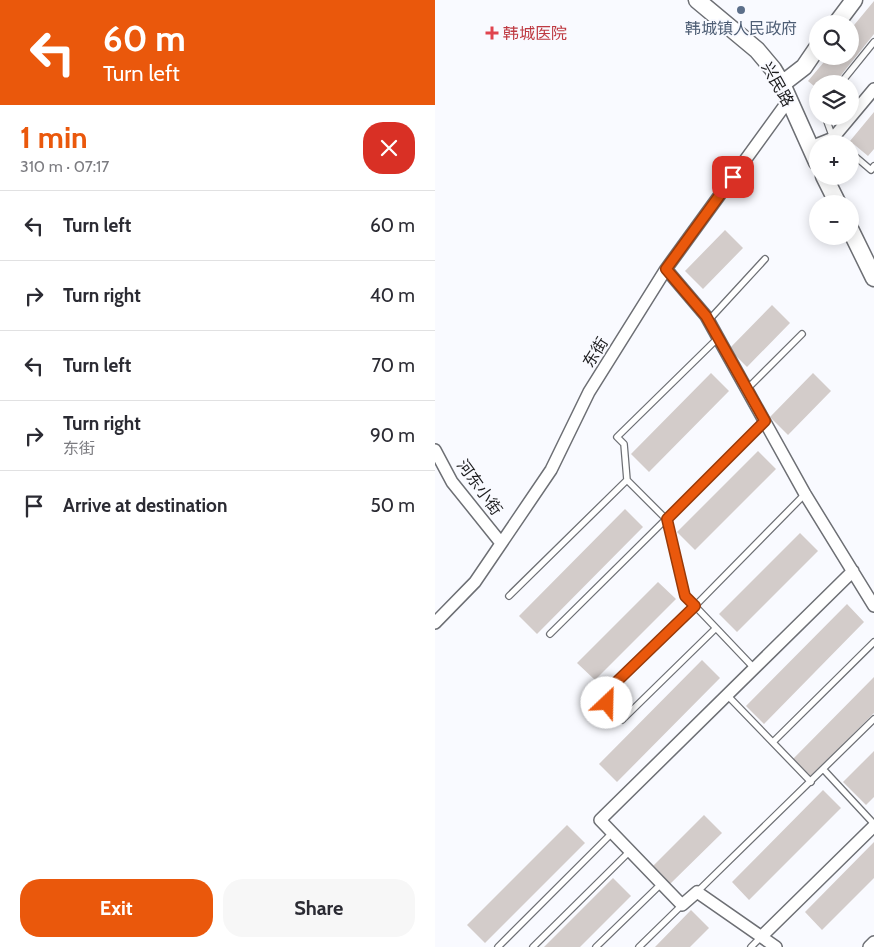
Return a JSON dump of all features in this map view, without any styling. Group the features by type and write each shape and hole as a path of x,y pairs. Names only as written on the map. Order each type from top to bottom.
{"main road":[{"name":"兴民路","path":"697,0 757,50 773,69 782,84 788,100 809,135"},
{"path":"843,15 854,0"},
{"path":"782,84 809,58"},
{"path":"858,245 874,278"}],"street":[{"path":"841,135 874,89"},
{"name":"东街","path":"435,623 475,582 551,470 589,392 666,269 788,100"},
{"path":"666,269 708,321 805,494 874,606"},
{"name":"河东小街","path":"435,450 452,482 501,543"},
{"path":"776,947 697,892 682,905 600,820 853,571"},
{"path":"761,936 874,825"}],"lane":[{"path":"847,75 874,42"},
{"path":"859,160 871,170 874,166"},
{"path":"708,321 765,259"},
{"path":"747,389 802,334"},
{"path":"718,338 617,438 624,444 627,480 667,519 685,596 755,668"},
{"path":"550,634 765,421"},
{"path":"509,596 627,480"},
{"path":"716,628 621,720 612,711 607,703 607,691 695,606 805,494"},
{"path":"773,742 874,642"},
{"path":"727,695 811,782"},
{"path":"697,892 874,719"},
{"path":"823,770 874,825"},
{"path":"497,947 612,833"},
{"path":"533,947 630,852"},
{"path":"595,947 661,884"},
{"path":"639,947 682,905"},
{"path":"751,947 761,936"}],"building":[{"path":"874,1 874,34 859,53 859,19"},
{"path":"821,65 849,65 841,75 813,75"},
{"path":"874,112 874,149 868,156 859,148 859,135 855,135"},
{"path":"725,230 743,248 703,289 685,271"},
{"path":"772,305 790,323 747,367 729,349"},
{"path":"711,373 729,391 649,472 631,454"},
{"path":"813,373 831,391 788,435 770,417"},
{"path":"758,451 776,469 695,550 677,532"},
{"path":"625,509 643,527 537,634 519,616"},
{"path":"800,533 818,551 737,632 719,614"},
{"path":"658,582 676,599 595,680 577,663"},
{"path":"847,604 864,622 764,724 746,706"},
{"path":"702,660 720,678 617,782 599,764"},
{"path":"874,677 874,713 811,777 793,759"},
{"path":"874,751 874,797 866,805 843,782"},
{"path":"823,790 841,808 749,900 732,882"},
{"path":"704,815 722,833 670,884 652,867"},
{"path":"567,825 585,843 485,943 467,925"},
{"path":"874,842 874,878 822,930 805,912"},
{"path":"613,878 631,896 580,947 544,947"},
{"path":"691,910 709,928 690,947 655,947"}],"place":[{"name":"韩城镇人民政府","path":"741,10"},
{"name":"韩城医院","path":"492,33"}],"route":[{"path":"607,703 607,691 695,606 685,596 667,519 765,421 706,316 666,269 733,177"}]}
